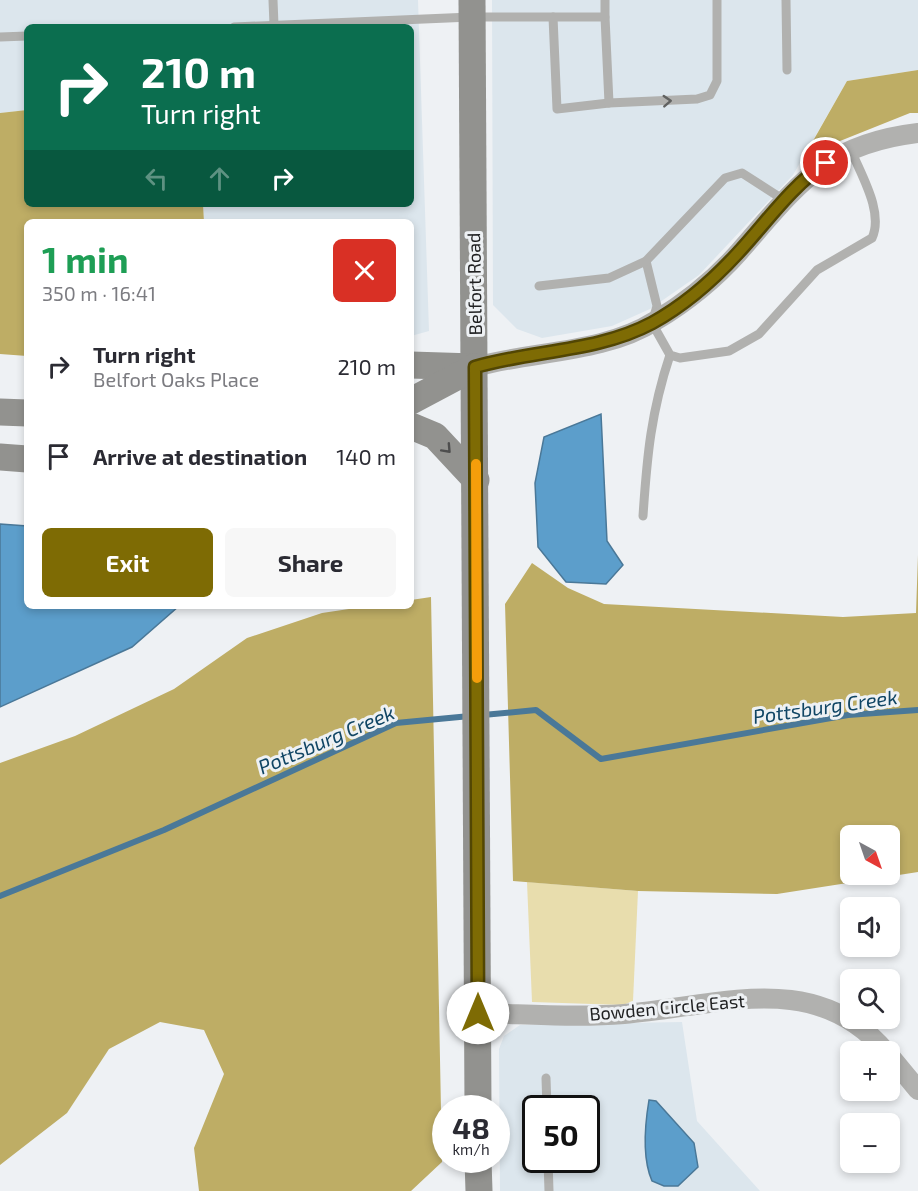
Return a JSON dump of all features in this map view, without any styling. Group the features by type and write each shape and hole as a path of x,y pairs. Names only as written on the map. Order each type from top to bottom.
{"main road":[{"name":"Belfort Road","path":"471,9 477,621 478,1095"},
{"path":"414,365 475,367"},
{"path":"414,399 475,367"},
{"path":"0,412 24,413"},
{"path":"414,427 435,436 476,480"},
{"path":"0,457 24,459"},
{"path":"478,1173 478,1191"}],"street":[{"path":"475,367 504,358 607,342 652,323 713,278 784,200 816,170 851,150 886,137 918,133"},
{"name":"Bowden Circle East","path":"478,1013 622,1014 771,997 798,999 831,1010 851,1022 873,1041"},
{"path":"900,1068 918,1090"}],"lane":[{"path":"273,0 274,24"},
{"path":"605,0 609,103"},
{"path":"553,17 557,109 609,103 697,99 710,95 717,81 717,0"},
{"path":"786,0 787,70"},
{"path":"286,24 471,9 553,17 605,17"},
{"path":"0,37 24,36"},
{"path":"646,261 657,306 652,323 670,355 680,358 729,351 759,334 817,270 872,238 876,230 877,216 851,150"},
{"path":"539,286 609,278 646,261 725,178 742,173 784,200"},
{"path":"644,516 649,436 657,394 670,355"},
{"path":"546,1078 547,1095"},
{"path":"548,1173 549,1191"},
{"path":"478,1191 491,1191"}],"shaded area":[{"path":"0,0 418,0 429,331 414,335 414,219 204,219 203,207 414,207 414,24 24,24 24,110 0,113"},
{"path":"492,0 918,0 918,70 847,81 793,175 699,275 650,309 612,326 542,338 517,329 493,305"},
{"path":"918,70 918,113 910,113 805,155 847,81"},
{"path":"24,110 24,207 203,207 204,219 24,219 24,356 0,354 0,113"},
{"path":"918,555 918,872 900,875 900,825 840,825 840,884 777,894 638,891 513,881 505,604 532,563 568,588 604,604 843,617 916,613"},
{"path":"431,597 441,1095 432,1095 432,1171 411,1191 199,1191 194,1148 224,1074 204,1030 160,1022 109,1049 67,1113 0,1165 0,763 75,736 174,689 247,638 322,613 349,609 414,609 414,600"},
{"path":"527,882 638,891 633,1001 623,1005 532,1002"},
{"path":"682,1022 697,1121 760,1191 500,1191 500,1173 510,1173 510,1095 499,1095 499,1049 504,1036 520,1025"}],"water":[{"path":"601,414 607,541 623,565 606,584 566,582 538,547 535,483 544,437"},
{"path":"0,524 24,526 24,609 176,609 132,647 0,707"},
{"path":"649,1100 656,1101 694,1143 698,1167 678,1186 664,1186 652,1181 645,1141"}],"waterway":[{"name":"Pottsburg Creek","path":"483,715 536,710 601,759 848,715 918,710"},
{"name":"Pottsburg Creek","path":"0,896 164,830 396,723 470,716"}],"slow traffic":[{"path":"476,464 477,678"}],"route":[{"path":"478,1013 475,367 504,358 607,342 652,323 713,278 738,253 771,213 826,163"}]}
